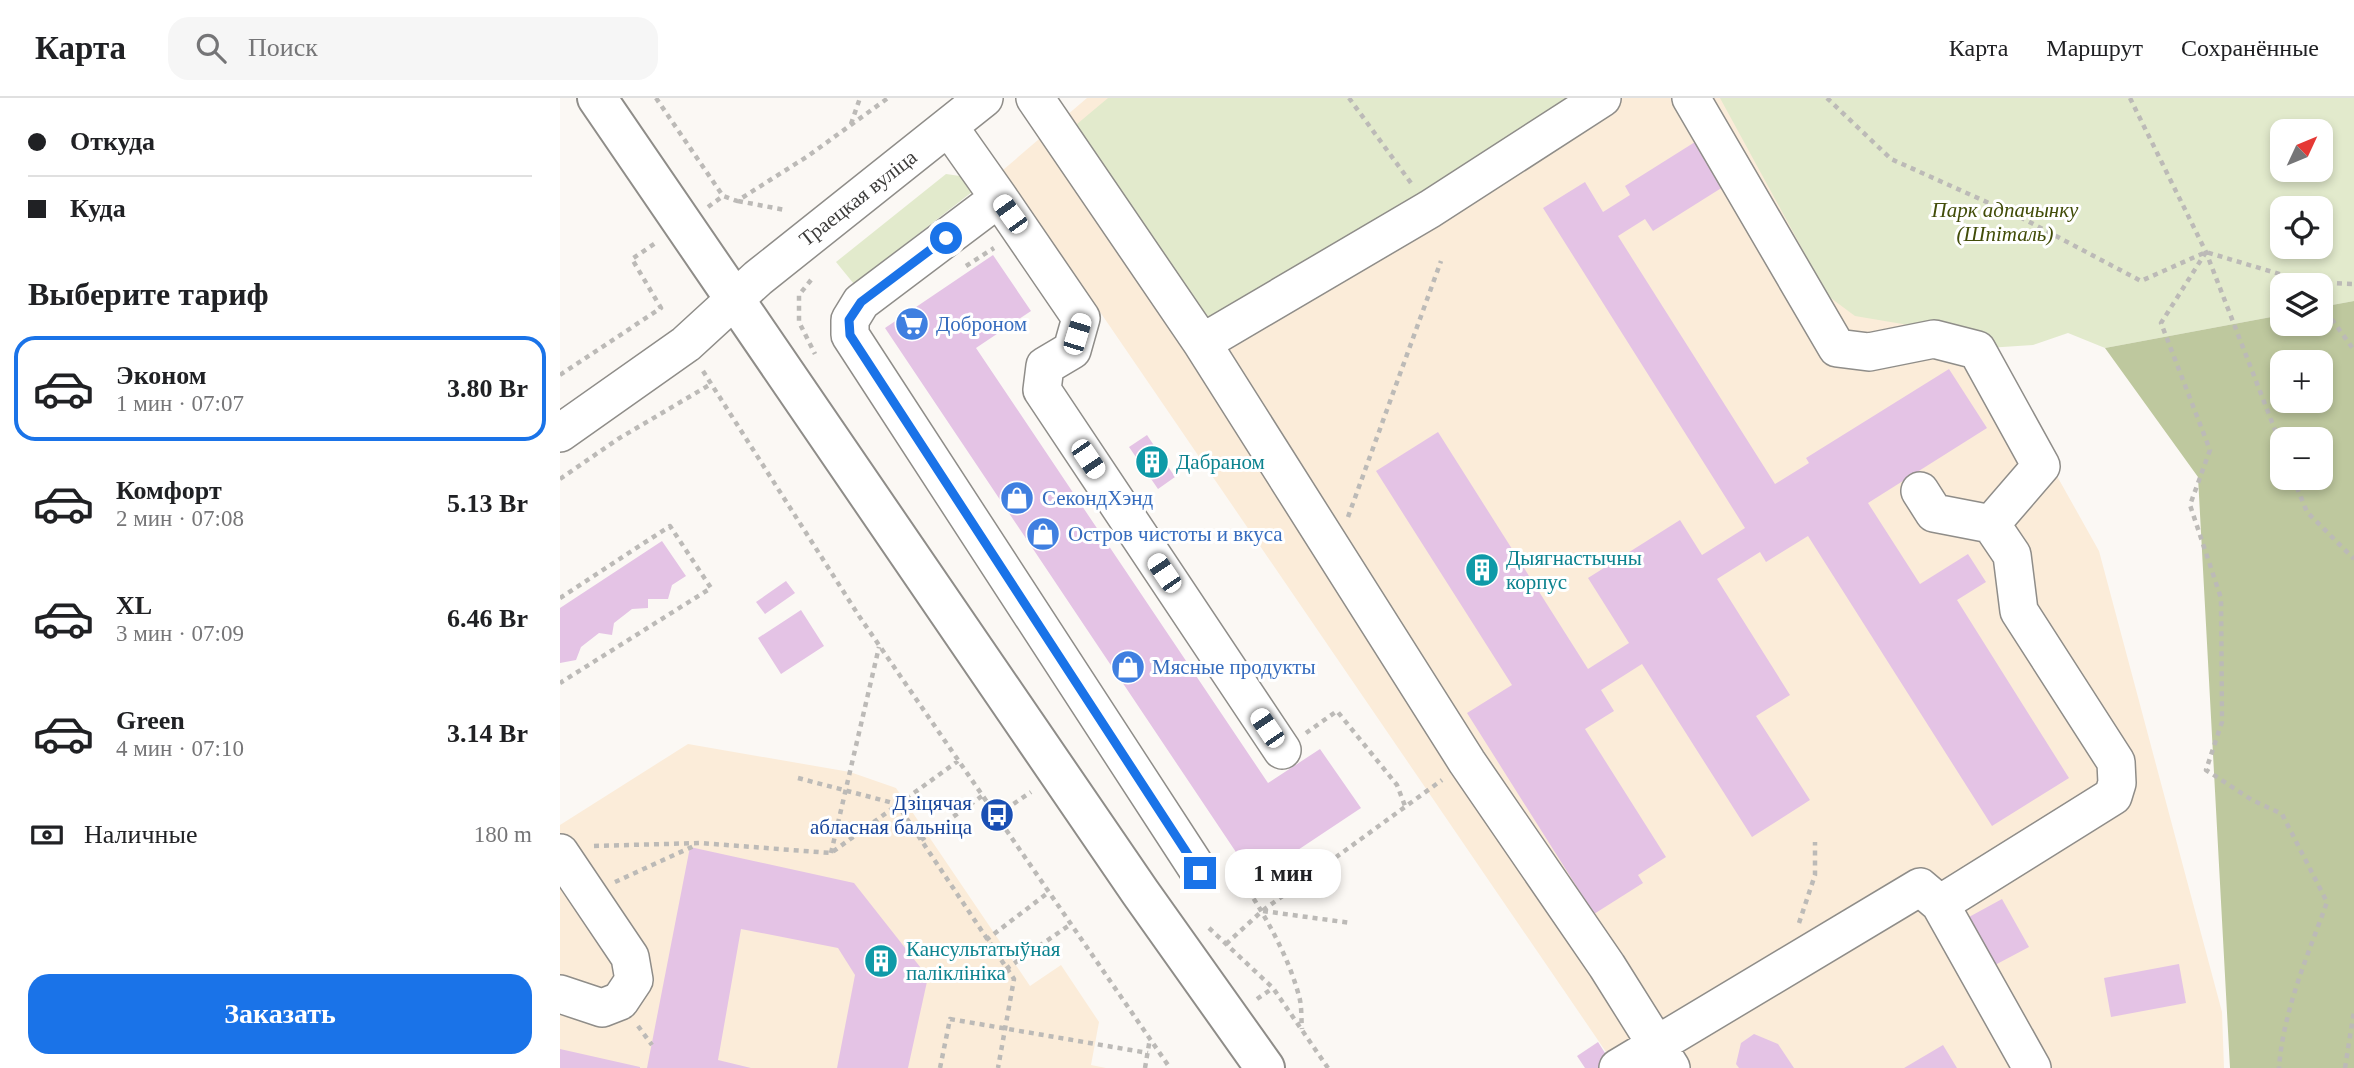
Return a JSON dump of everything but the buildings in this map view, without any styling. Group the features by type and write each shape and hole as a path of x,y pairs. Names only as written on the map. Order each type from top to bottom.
{"main road":[{"path":"597,98 1058,773 1265,1068"}],"street":[{"name":"Траецкая вуліца","path":"560,433 686,344 733,298 985,98"},
{"path":"1035,98 1202,344 1467,762 1664,1056"},
{"path":"1202,344 1430,209 1602,98"},
{"path":"1690,98 1838,348 1869,352 1934,338 1977,349 2041,466 1991,524"},
{"path":"949,127 1082,318 1072,350 1045,366 1042,390 1282,750"},
{"path":"999,198 861,302 849,320 850,335 1200,873"},
{"path":"1920,491 1934,513 1991,524 2012,555 2020,611 2116,762 2118,783 2113,796 1940,904"},
{"path":"560,994 602,1008 620,1001 634,980 630,957 588,895 574,849"},
{"path":"1618,1068 1664,1056 1784,968 1920,887 1940,904 2032,1068"}],"path":[{"path":"656,98 723,196 785,210"},
{"path":"851,124 860,98"},
{"path":"737,201 808,156 888,98"},
{"path":"1349,98 1430,209"},
{"path":"1826,98 1891,159 2020,217 2141,281 2206,252 2272,273"},
{"path":"2130,98 2206,252 2274,427"},
{"path":"712,204 723,196"},
{"path":"560,375 661,308 632,259 658,242"},
{"path":"2206,252 2161,323 2210,450 2190,505 2221,598 2222,722 2206,770 2252,800 2282,814 2327,902 2299,979 2280,1053 2279,1068"},
{"path":"1334,555 1441,261"},
{"path":"2333,284 2354,284"},
{"path":"2333,321 2354,350"},
{"path":"686,344 880,646 1170,1068"},
{"path":"560,480 618,439 711,384"},
{"path":"2298,490 2306,512 2354,559"},
{"path":"560,598 670,526 711,588 560,683"},
{"path":"831,853 880,646"},
{"path":"1282,750 1337,711 1397,785 1405,806"},
{"path":"574,849 700,843 831,853 958,761"},
{"path":"1328,1068 1273,988 1226,944 1262,911 1467,762"},
{"path":"997,815 1058,773"},
{"path":"799,778 897,804 1013,979 998,1068"},
{"path":"921,840 982,796"},
{"path":"1784,968 1815,875 1815,842"},
{"path":"588,895 700,843"},
{"path":"986,940 1049,892"},
{"path":"1262,911 1351,923"},
{"path":"1262,911 1285,958 1300,998 1302,1029"},
{"path":"1006,969 1071,924"},
{"path":"2345,1068 2354,1011"},
{"path":"940,1068 950,1019 1148,1053"},
{"path":"1145,1068 1150,1038"}],"shaded area":[{"path":"1087,98 1725,98 1964,310 2099,551 2222,1012 2224,1068 1617,1068 1003,170"},
{"path":"688,744 850,772 896,788 1030,986 1061,965 1099,1022 1091,1065 1106,1068 560,1068 560,825"}],"green space":[{"path":"1108,98 1579,98 1191,342 1058,140"},
{"name":"Парк адпачынку (Шпіталь)","path":"1720,98 2354,98 2354,301 2333,305 2333,273 2270,273 2270,317 2105,348 2068,333 2033,345 1987,348 1938,330 1855,316 1828,296"},
{"path":"946,174 960,176 972,192 854,284 836,262"},
{"path":"2354,301 2354,1068 2230,1068 2198,477 2105,348 2270,317 2270,336 2333,336 2333,305"}],"place":[{"name":"Доброном","path":"912,324"},
{"name":"Дабраном","path":"1152,462"},
{"name":"СекондХэнд","path":"1017,498"},
{"name":"Остров чистоты и вкуса","path":"1043,534"},
{"name":"Дыягнастычны корпус","path":"1482,570"},
{"name":"Мясные продукты","path":"1128,667"},
{"name":"Дзіцячая абласная бальніца","path":"997,815"},
{"name":"Кансультатыўная паліклініка","path":"881,961"}],"route":[{"path":"946,238 861,302 849,320 850,335 1200,873"}]}
